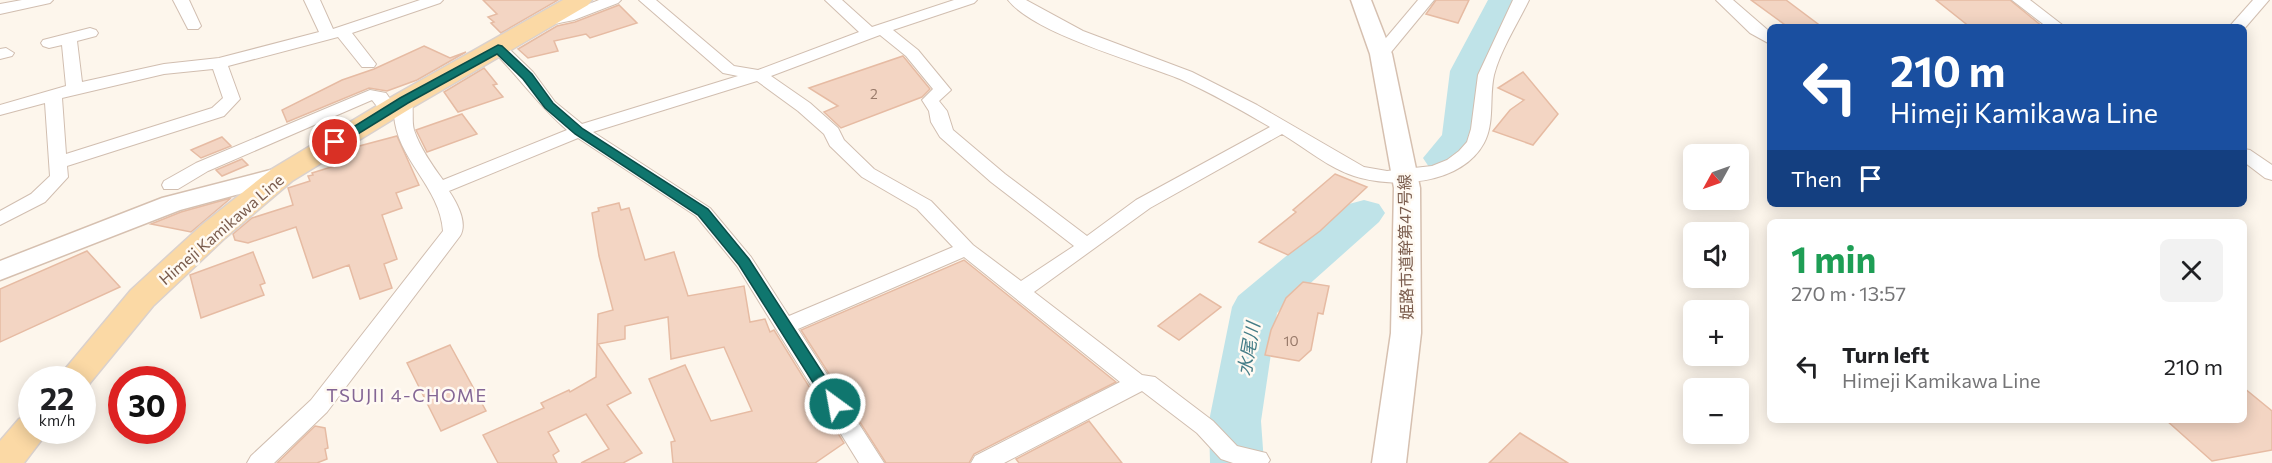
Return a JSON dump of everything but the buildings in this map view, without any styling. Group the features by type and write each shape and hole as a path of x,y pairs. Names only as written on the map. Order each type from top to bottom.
{"main road":[{"name":"Himeji Kamikawa Line","path":"85,366 142,298 214,231 282,175 396,105 580,0"},
{"path":"2,463 19,444"}],"street":[{"path":"0,9 45,0"},
{"path":"181,0 193,26"},
{"path":"314,0 335,33 368,64"},
{"path":"0,110 97,83 164,69 219,63 335,33 435,0"},
{"path":"544,21 569,17 613,0"},
{"path":"647,0 729,70 759,75 804,107 832,132 836,142 868,173 924,205 966,249 1137,384"},
{"path":"833,0 912,53 943,90 930,100 938,111 940,122 946,133 998,178 1087,246"},
{"path":"438,189 579,131 759,75 876,31 969,0"},
{"path":"1016,0 1070,32 1187,77 1233,99 1281,128 1371,176 1441,171 1454,164 1475,143 1487,73 1521,0"},
{"name":"姫路市道幹第47号線","path":"1361,0 1381,54 1405,175 1406,333 1389,463"},
{"path":"1381,54 1426,0"},
{"path":"1724,0 1756,30 1767,37"},
{"path":"2020,0 2053,24"},
{"path":"2240,24 2261,0"},
{"path":"49,43 90,33"},
{"path":"69,39 75,90"},
{"path":"498,48 528,76 549,106 579,131 703,212 744,262 872,463"},
{"path":"60,162 218,112 232,99 219,63"},
{"path":"171,185 202,167 370,95 396,105 402,112 408,137 452,214 453,232 319,406 259,463"},
{"path":"0,219 38,198 59,177 60,162 53,96"},
{"path":"1019,292 1087,246 1143,204 1281,128"},
{"path":"2247,156 2272,174"},
{"path":"0,271 171,204 282,175"},
{"path":"785,326 966,249"},
{"path":"983,463 1137,384 1147,382 1205,427 1229,453 1257,460"}],"waterway":[{"name":"水尾川","path":"1443,158 1461,137 1468,71 1505,0"},
{"name":"水尾川","path":"1237,463 1235,421 1255,307 1364,213"}],"district":[{"name":"TSUJII 4-CHOME","path":"407,395"}],"route":[{"path":"335,142 404,100 498,48 528,76 549,106 579,131 703,212 744,262 835,404"}]}
